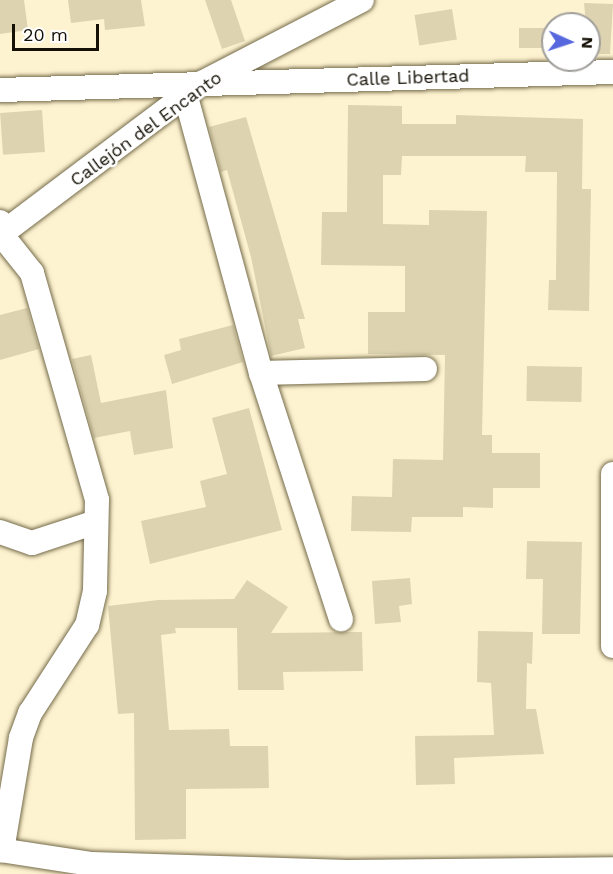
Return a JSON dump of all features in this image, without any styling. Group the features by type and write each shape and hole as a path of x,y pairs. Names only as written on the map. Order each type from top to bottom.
{"street":[{"name":"Callejón del Encanto","path":"0,230 194,90 362,0"},
{"name":"Calle Libertad","path":"0,90 194,90 613,72"},
{"path":"194,90 261,373 341,619"},
{"path":"0,230 32,273 97,500 95,591 87,625 27,721 1,850 92,864 335,872 613,869"},
{"path":"261,373 425,369"},
{"path":"613,474 613,646"},
{"path":"0,532 32,543 96,522"}],"building":[{"path":"0,0 24,0 28,30 0,34"},
{"path":"68,0 141,0 145,26 105,30 104,19 71,23"},
{"path":"205,0 231,0 245,41 222,49"},
{"path":"584,3 613,4 610,54 601,54 601,12 585,12"},
{"path":"452,9 457,40 419,46 414,15"},
{"path":"519,28 541,28 541,48 519,48"},
{"path":"348,105 402,106 402,124 456,124 456,115 583,119 582,189 591,189 589,311 548,310 549,280 556,280 557,172 525,172 526,156 402,156 401,175 383,175 383,224 429,225 429,210 487,211 482,435 492,435 492,453 540,453 540,488 493,488 493,508 463,507 463,517 412,517 411,532 351,531 352,496 392,497 393,459 443,460 445,355 368,354 368,312 405,312 405,266 321,265 322,212 347,212"},
{"path":"42,110 45,152 3,155 0,113"},
{"path":"246,117 305,319 298,319 305,348 271,356 251,257 227,170 221,172 209,127"},
{"path":"27,308 39,349 0,360 0,315"},
{"path":"233,325 243,362 172,384 164,355 181,350 179,339"},
{"path":"91,355 101,403 166,390 173,448 134,455 130,431 94,438 72,359"},
{"path":"527,366 582,367 581,402 526,401"},
{"path":"249,408 282,530 150,564 141,521 206,507 200,481 227,474 212,418"},
{"path":"527,541 582,542 580,634 542,634 543,579 526,579"},
{"path":"410,578 412,604 399,606 401,622 375,624 372,581"},
{"path":"247,580 288,607 271,633 362,632 363,671 283,672 284,690 238,690 237,628 175,628 176,633 161,635 169,730 229,729 230,746 268,746 269,788 186,789 186,839 135,840 134,713 118,714 108,606 158,600 234,599"},
{"path":"478,631 533,632 532,664 527,663 526,709 536,709 544,754 454,758 455,784 416,785 415,736 494,735 491,683 477,682"}]}
